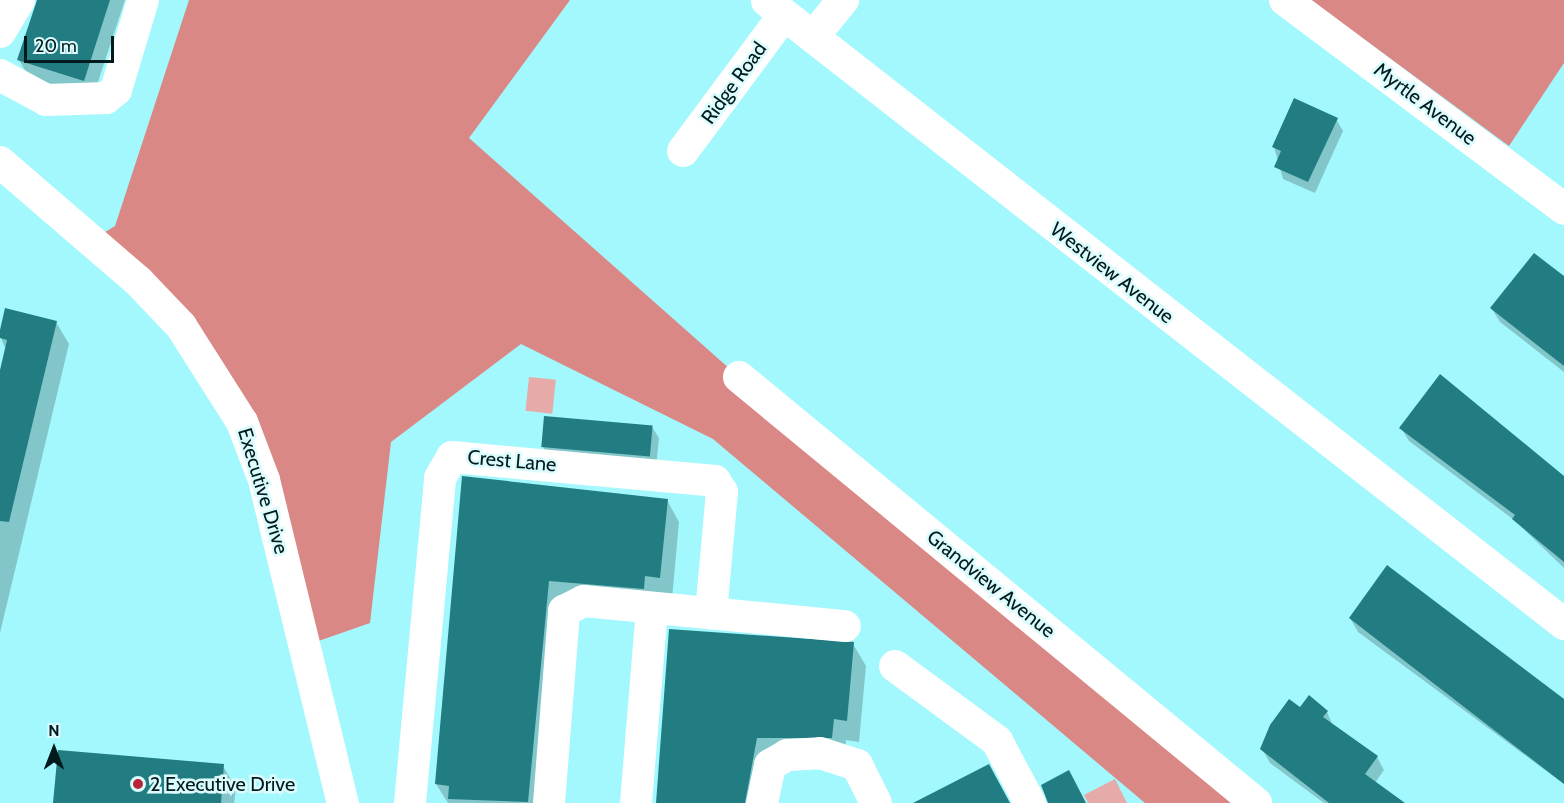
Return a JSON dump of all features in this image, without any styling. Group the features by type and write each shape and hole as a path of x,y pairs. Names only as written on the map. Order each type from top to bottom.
{"street":[{"path":"0,32 19,0"},
{"path":"0,75 46,100 106,98 116,90 143,0"},
{"path":"813,37 843,0"},
{"name":"Myrtle Avenue","path":"1285,0 1564,208"},
{"name":"Westview Avenue","path":"776,8 1564,624"},
{"name":"Ridge Road","path":"683,151 776,8"},
{"name":"Executive Drive","path":"0,162 131,275 181,326 242,422 264,480 344,803"},
{"name":"Grandview Avenue","path":"739,377 1248,798"},
{"name":"Crest Lane","path":"410,803 440,478 452,457 715,481 722,492 711,614"},
{"path":"549,803 564,611 584,601 845,626"},
{"path":"636,803 652,609"},
{"path":"895,666 997,741 1030,803"},
{"path":"762,803 771,765 787,755 820,753 857,765 876,803"}],"shaded area":[{"path":"189,0 570,0 469,138 739,377 1256,803 1145,803 713,439 521,344 391,442 370,623 307,645 242,422 92,240 115,226"},
{"path":"1311,0 1564,0 1564,63 1509,146"},
{"path":"529,377 556,380 552,414 525,411"},
{"path":"1115,779 1127,803 1088,803 1084,795"}],"building":[{"path":"37,0 110,0 84,81 17,60"},
{"path":"1294,98 1338,118 1308,182 1274,167 1281,151 1272,147"},
{"path":"1534,253 1564,276 1564,366 1490,308"},
{"path":"5,308 57,321 9,522 0,521 0,370 7,340 0,338 0,330"},
{"path":"1440,374 1564,476 1564,562 1512,519 1515,515 1399,428"},
{"path":"544,416 653,425 650,456 541,447"},
{"path":"462,476 668,499 660,578 645,576 644,589 549,581 528,802 448,799 449,786 435,784"},
{"path":"1387,565 1564,699 1564,784 1349,618"},
{"path":"669,629 854,642 847,721 834,719 832,738 757,738 745,803 656,803"},
{"path":"1309,695 1328,711 1323,717 1378,756 1365,774 1405,803 1329,803 1260,749 1270,725 1289,699 1300,707"},
{"name":"2 Executive Drive","path":"58,750 224,764 221,803 53,803"},
{"path":"989,764 1010,803 913,803"},
{"path":"1069,770 1086,803 1048,803 1041,785"}],"place":[{"name":"2 Executive Drive","path":"138,784"}]}
